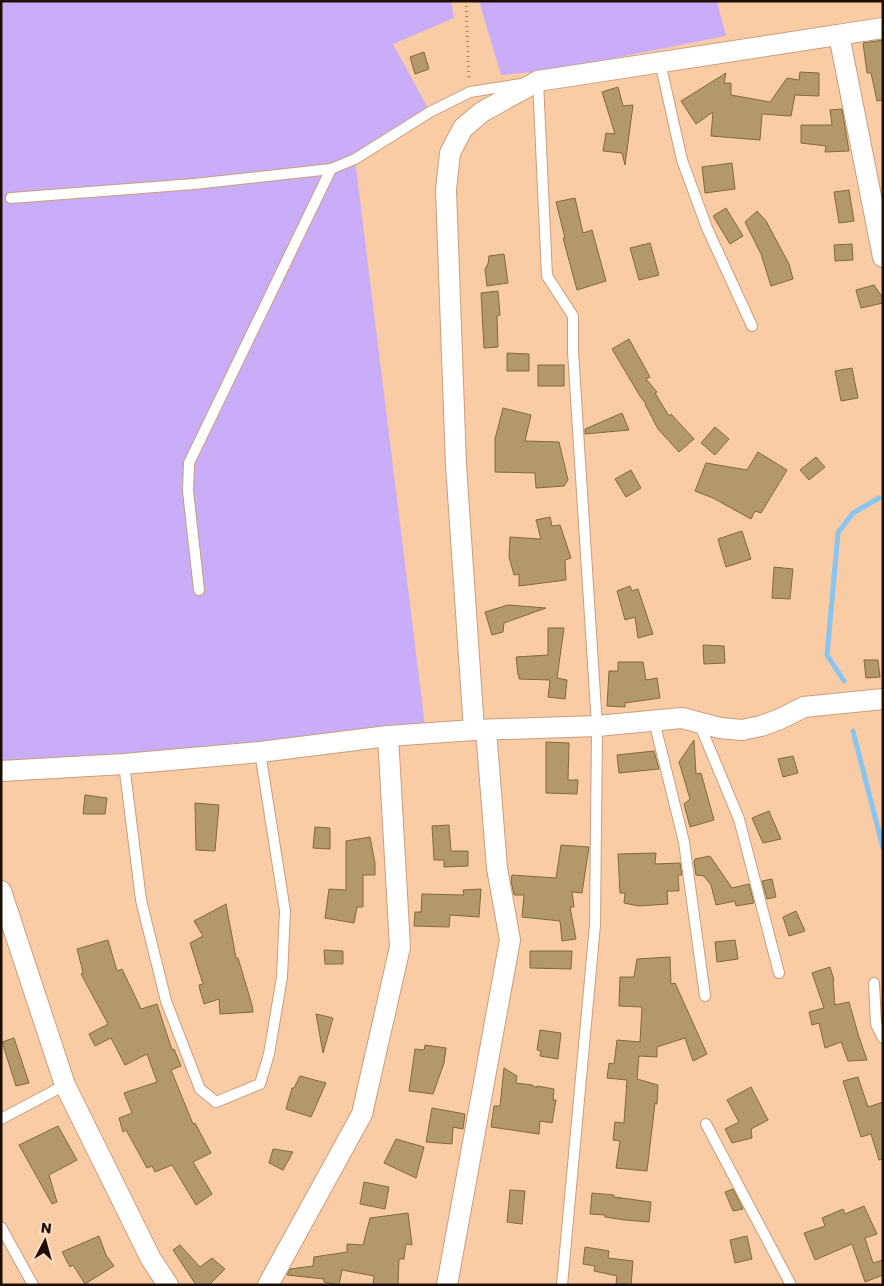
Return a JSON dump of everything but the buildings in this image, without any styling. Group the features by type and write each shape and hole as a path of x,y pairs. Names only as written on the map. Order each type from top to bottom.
{"street":[{"path":"447,1285 510,940 497,868 480,730 456,465 446,190 450,153 463,128 482,112 538,82 883,28"},
{"path":"839,35 883,257"},
{"path":"1,770 124,764 260,752 388,736 480,730 598,726 682,718 720,728 742,730 761,726 804,708 883,699"},
{"path":"268,1285 362,1114 400,947 388,736"},
{"path":"1,891 64,1085 151,1259 168,1285"}],"lane":[{"path":"660,62 682,160 707,228 752,326"},
{"path":"11,198 194,184 331,169 355,159 430,112 470,92 538,82 546,276 574,316 573,352 598,726 596,925 562,1285"},
{"path":"199,590 188,491 189,463 331,169"},
{"path":"654,721 684,842 705,996"},
{"path":"699,723 738,819 779,973"},
{"path":"124,764 141,900 166,1001 200,1089 216,1102 260,1084 269,1054 282,977 285,911 260,752"},
{"path":"874,983 876,1024 883,1038"},
{"path":"1,1119 64,1085"},
{"path":"706,1124 791,1285"},
{"path":"1,1227 33,1285"}],"path":[{"path":"466,1 470,92"}],"shaded area":[{"path":"1,1 451,1 454,18 393,44 430,112 355,159 426,734 1,771"},
{"path":"479,1 717,1 726,36 554,70 501,75"}],"waterway":[{"path":"844,681 827,655 838,533 853,513 879,498"},
{"path":"853,731 883,848"}]}
